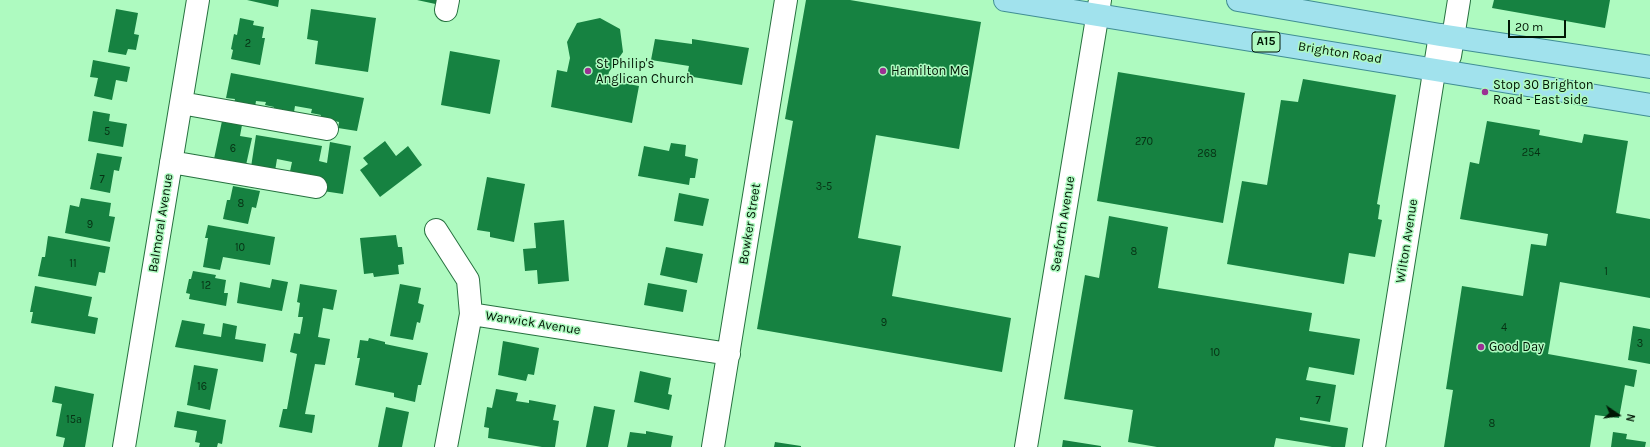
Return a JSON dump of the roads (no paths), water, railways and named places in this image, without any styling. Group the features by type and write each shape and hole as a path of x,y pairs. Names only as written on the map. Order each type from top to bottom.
{"main road":[{"name":"Brighton Road","path":"1011,0 1099,7 1441,70 1650,105"},
{"path":"1238,0 1447,36 1650,68"}],"street":[{"name":"Balmoral Avenue","path":"124,447 198,0"},
{"name":"Bowker Street","path":"713,447 786,0"},
{"name":"Wilton Avenue","path":"1374,447 1447,36 1459,0"},
{"name":"Seaforth Avenue","path":"1026,447 1099,7"},
{"path":"181,103 327,129"},
{"path":"172,162 316,187"},
{"path":"436,230 468,280 471,314"},
{"name":"Warwick Avenue","path":"446,447 471,314 729,354"}],"place":[{"name":"St Philip's Anglican Church","path":"588,71"},
{"name":"Hamilton MG","path":"883,71"},
{"name":"Stop 30 Brighton Road - East side","path":"1485,92"},
{"name":"Good Day","path":"1481,347"}]}
